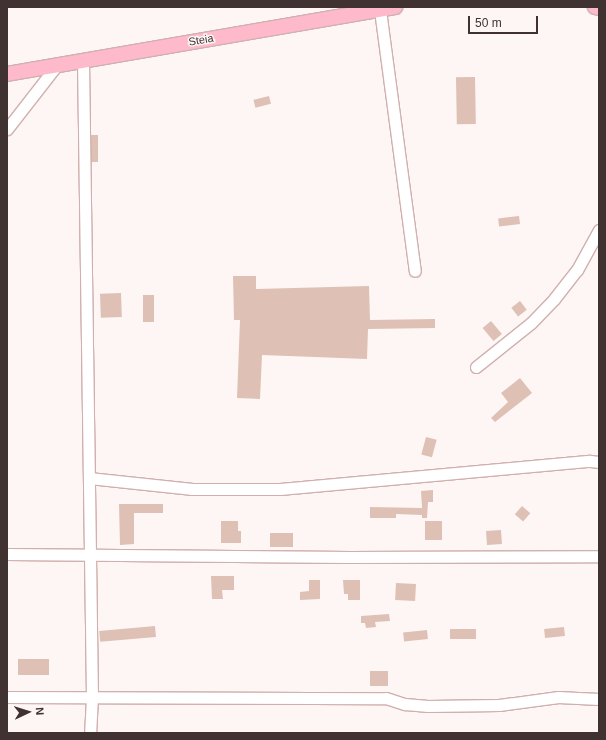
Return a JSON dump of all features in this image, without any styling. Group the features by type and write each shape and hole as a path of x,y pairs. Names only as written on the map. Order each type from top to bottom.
{"main road":[{"name":"Steia","path":"7,74 358,10 380,10 394,7"},
{"path":"595,7 599,8"}],"street":[{"path":"380,10 415,271"},
{"path":"83,60 92,697 90,733"},
{"path":"7,129 56,66"},
{"path":"476,367 531,323 554,299 577,270 599,230"},
{"path":"89,478 192,489 280,489 590,461 599,462"},
{"path":"7,554 599,556"},
{"path":"7,698 386,698 405,704 428,706 499,705 558,697 599,699"}],"building":[{"path":"456,77 475,77 476,124 457,124"},
{"path":"269,96 271,104 255,108 253,100"},
{"path":"91,135 98,135 98,162 91,162"},
{"path":"519,216 520,224 499,226 498,219"},
{"path":"233,276 256,276 256,289 369,286 370,320 435,319 435,328 368,329 367,359 262,355 260,399 237,398 240,320 234,320"},
{"path":"121,293 122,317 101,318 100,294"},
{"path":"143,295 154,295 154,322 143,322"},
{"path":"520,301 527,310 518,316 511,308"},
{"path":"491,321 502,334 494,341 483,328"},
{"path":"520,378 532,393 495,422 491,418 508,402 501,393"},
{"path":"426,437 437,440 432,457 421,454"},
{"path":"433,490 433,502 428,502 427,518 422,518 422,515 396,514 396,518 370,518 370,507 422,508 421,491"},
{"path":"119,504 163,504 163,513 134,513 134,544 120,545"},
{"path":"522,506 530,513 523,522 515,514"},
{"path":"221,521 238,521 238,531 241,531 241,543 221,543"},
{"path":"425,521 442,521 442,540 425,540"},
{"path":"501,530 502,544 487,545 486,531"},
{"path":"270,533 293,533 293,547 270,547"},
{"path":"211,576 234,576 234,590 222,590 223,599 212,599"},
{"path":"309,580 320,580 320,599 300,600 300,592 309,591"},
{"path":"343,580 360,580 360,600 348,600 348,594 344,594"},
{"path":"396,583 416,584 415,601 395,600"},
{"path":"389,614 390,621 375,622 376,627 366,628 365,623 361,623 361,616"},
{"path":"155,626 156,637 100,642 99,631"},
{"path":"564,627 565,636 545,638 544,629"},
{"path":"450,629 476,629 476,639 450,639"},
{"path":"427,630 428,639 404,641 403,633"},
{"path":"18,659 49,659 49,675 18,675"},
{"path":"370,671 388,671 388,686 370,686"}]}
